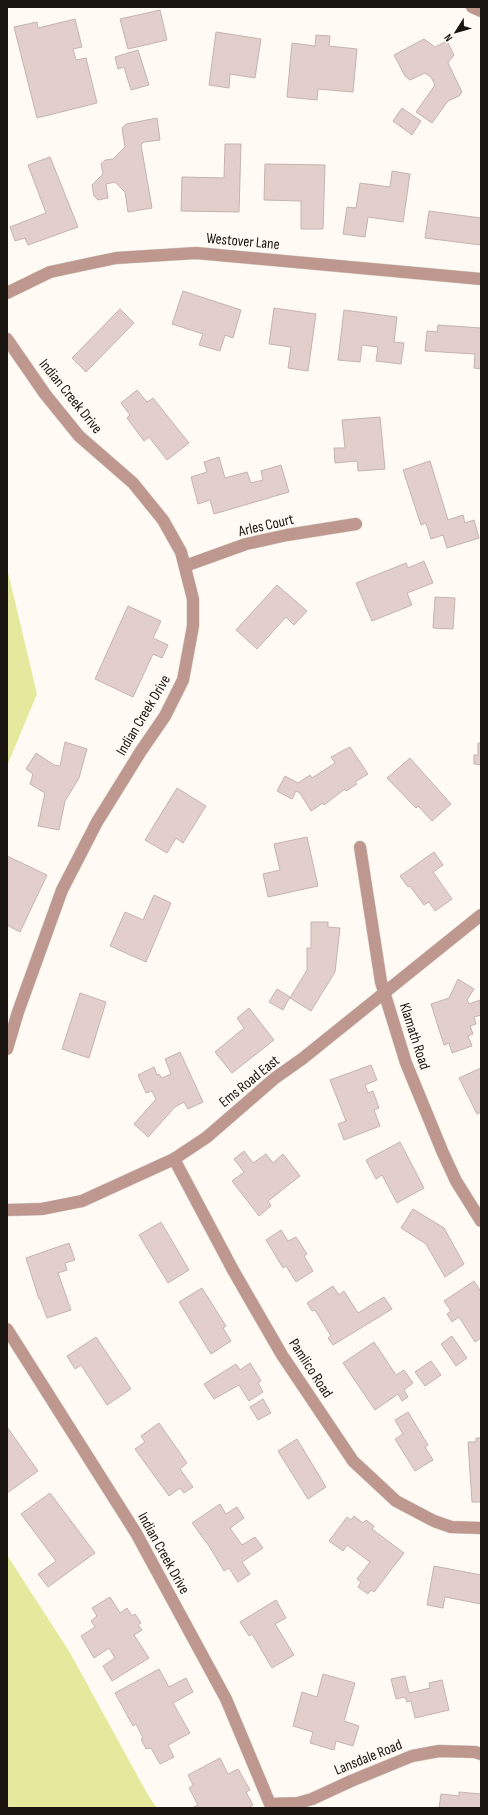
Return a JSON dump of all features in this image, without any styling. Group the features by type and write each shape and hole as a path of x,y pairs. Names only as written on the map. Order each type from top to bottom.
{"street":[{"path":"472,7 481,11"},
{"name":"Westover Lane","path":"7,293 50,272 116,258 196,253 481,279"},
{"name":"Indian Creek Drive","path":"7,339 45,394 79,436 132,483 163,520 181,552 186,566 193,599 193,626 183,680 165,716 141,751 97,822 62,890 18,1012 7,1049"},
{"name":"Arles Court","path":"186,566 246,544 287,534 356,524"},
{"name":"Klamath Road","path":"360,847 381,982 406,1063 456,1181 481,1221"},
{"name":"Ems Road East","path":"7,1210 42,1209 82,1201 174,1159 207,1137 275,1078 481,915"},
{"name":"Pamlico Road","path":"174,1159 233,1270 282,1355 353,1461 396,1501 434,1521 451,1527 481,1528"},
{"name":"Indian Creek Drive","path":"7,1329 136,1533 226,1699 270,1804"},
{"name":"Lansdale Road","path":"270,1804 298,1803 312,1800 351,1781 412,1756 439,1751 475,1752 481,1754"}],"green space":[{"path":"7,568 37,694 7,766"},
{"path":"7,1555 69,1651 148,1795 157,1808 7,1808"}],"building":[{"path":"160,10 167,40 128,49 120,19"},
{"path":"75,19 82,47 73,49 76,60 86,58 97,103 37,118 14,27 37,22 38,28"},
{"path":"216,32 261,39 255,78 230,74 229,88 209,85"},
{"path":"316,35 330,36 329,46 357,49 353,92 318,89 317,100 287,97 292,43 315,46"},
{"path":"424,39 435,47 447,41 454,55 448,63 462,92 459,96 448,101 432,123 416,112 435,85 431,77 425,73 410,80 405,76 394,55"},
{"path":"138,50 149,85 131,90 124,67 118,69 115,57"},
{"path":"402,108 421,121 412,135 393,121"},
{"path":"157,118 160,140 144,142 141,145 152,208 128,212 125,192 115,182 106,184 108,198 98,200 94,196 92,185 103,174 101,164 105,160 113,159 125,147 122,128 126,124"},
{"path":"225,144 241,144 239,212 181,211 182,177 224,178"},
{"path":"50,157 78,227 28,245 25,238 15,241 10,227 46,213 28,165"},
{"path":"265,164 325,165 323,229 301,229 301,201 264,200"},
{"path":"392,171 410,174 403,222 368,217 365,237 343,234 347,207 356,208 360,183 390,187"},
{"path":"429,211 481,218 481,245 425,238"},
{"path":"183,291 241,310 233,338 225,335 220,351 199,345 203,334 172,324"},
{"path":"274,308 316,314 308,371 288,368 291,347 269,344"},
{"path":"120,309 134,323 86,372 72,358"},
{"path":"344,310 397,317 394,342 404,343 401,364 376,361 378,347 362,345 360,362 338,360"},
{"path":"438,325 481,328 481,369 474,368 475,354 425,351 427,331 437,332"},
{"path":"137,390 147,402 153,398 189,443 167,460 149,437 144,441 127,418 130,415 121,403"},
{"path":"380,417 385,469 358,471 357,461 335,463 334,448 345,448 342,420"},
{"path":"219,457 225,478 247,472 251,483 263,480 261,471 281,465 289,492 214,514 210,500 198,504 191,477 207,472 204,462"},
{"path":"430,461 448,520 463,515 465,523 474,520 479,538 447,548 443,535 431,539 426,523 421,525 403,470"},
{"path":"424,561 433,583 407,593 412,605 372,621 356,583 406,563 408,568"},
{"path":"277,585 307,611 294,625 286,617 257,649 236,630"},
{"path":"435,597 455,598 453,629 433,628"},
{"path":"128,606 161,621 153,638 168,645 162,658 153,654 133,697 95,679"},
{"path":"65,742 87,749 79,778 65,801 59,830 38,826 45,793 30,784 33,774 26,769 36,753 54,765 60,766"},
{"path":"478,743 481,743 481,765 474,764 474,755 478,755"},
{"path":"350,747 368,774 355,782 357,784 346,791 345,789 324,805 323,803 311,811 300,793 296,791 292,799 277,791 285,776 298,783 310,775 312,778 335,763 331,757"},
{"path":"410,758 451,804 432,821 418,806 416,808 387,778"},
{"path":"177,788 206,806 183,843 176,838 167,853 145,840"},
{"path":"307,837 318,886 268,897 263,874 280,870 274,844"},
{"path":"434,852 443,865 433,872 452,899 435,911 429,902 424,905 410,886 408,887 400,876"},
{"path":"7,856 47,875 20,932 7,925"},
{"path":"154,895 171,903 146,962 110,946 125,912 143,920"},
{"path":"311,922 328,922 328,927 340,928 335,972 311,1011 290,998 307,970 307,948 311,948"},
{"path":"458,979 474,989 467,1000 469,1004 480,1000 481,1015 474,1017 476,1024 470,1026 473,1034 468,1036 472,1046 452,1053 449,1043 444,1045 431,1004 449,998"},
{"path":"277,989 290,997 283,1010 269,1002"},
{"path":"80,993 106,1002 89,1058 62,1049"},
{"path":"249,1008 274,1040 232,1073 215,1052 244,1028 237,1018"},
{"path":"180,1052 203,1102 188,1109 184,1102 175,1107 148,1137 134,1124 156,1099 152,1091 146,1093 138,1075 154,1067 157,1075 159,1074 162,1078 171,1074 165,1059"},
{"path":"371,1065 377,1080 365,1085 368,1093 373,1091 379,1108 374,1110 380,1126 344,1140 338,1124 346,1121 330,1080"},
{"path":"481,1068 481,1112 477,1114 459,1078"},
{"path":"400,1142 424,1188 397,1203 382,1175 376,1179 366,1160"},
{"path":"244,1151 253,1163 266,1154 273,1163 283,1154 300,1176 268,1201 271,1206 259,1216 232,1181 244,1172 234,1159"},
{"path":"413,1209 444,1228 464,1264 445,1277 426,1244 401,1228"},
{"path":"161,1222 189,1270 168,1283 139,1235"},
{"path":"281,1230 288,1241 296,1237 307,1254 304,1256 313,1271 296,1282 286,1266 283,1268 266,1240"},
{"path":"69,1243 75,1260 65,1263 67,1270 58,1273 71,1310 47,1318 39,1299 26,1258"},
{"path":"474,1281 481,1292 481,1338 475,1342 459,1317 452,1322 447,1314 451,1311 444,1301"},
{"path":"333,1286 339,1295 344,1291 358,1313 384,1297 392,1309 333,1345 328,1338 331,1336 315,1310 312,1311 307,1303"},
{"path":"202,1288 226,1326 223,1328 231,1341 211,1354 179,1302"},
{"path":"452,1336 467,1358 456,1366 441,1344"},
{"path":"96,1337 131,1389 107,1405 81,1365 75,1369 67,1356"},
{"path":"374,1342 396,1375 404,1370 413,1383 404,1390 408,1397 402,1401 398,1394 375,1410 343,1363"},
{"path":"431,1361 441,1375 425,1386 415,1372"},
{"path":"250,1363 261,1381 258,1383 263,1392 249,1401 239,1385 214,1399 204,1384 236,1364 240,1370"},
{"path":"263,1399 271,1413 258,1420 250,1407"},
{"path":"408,1412 428,1445 425,1447 433,1460 415,1471 395,1439 403,1434 395,1420"},
{"path":"159,1423 187,1463 180,1469 193,1487 184,1493 180,1488 169,1496 135,1449 145,1442 141,1436"},
{"path":"7,1427 38,1471 7,1493"},
{"path":"476,1438 481,1438 481,1502 472,1502 468,1442 476,1442"},
{"path":"297,1439 326,1487 308,1499 278,1451"},
{"path":"50,1493 95,1553 48,1587 38,1574 56,1561 21,1514"},
{"path":"220,1504 226,1514 237,1507 244,1518 230,1528 242,1545 255,1537 263,1548 242,1562 250,1574 238,1582 229,1568 224,1571 209,1546 192,1523"},
{"path":"354,1516 363,1523 366,1520 374,1526 372,1529 404,1553 374,1592 371,1590 368,1594 358,1587 361,1582 357,1579 370,1562 347,1545 343,1551 329,1541 347,1517 351,1520"},
{"path":"434,1566 481,1575 481,1604 445,1597 443,1608 427,1605"},
{"path":"110,1597 120,1613 127,1608 132,1616 135,1614 141,1623 138,1625 142,1630 134,1635 149,1658 112,1681 103,1666 115,1658 109,1648 94,1658 81,1636 95,1627 91,1621 97,1616 92,1608"},
{"path":"276,1600 286,1618 275,1624 294,1655 272,1668 252,1634 249,1636 240,1622"},
{"path":"159,1669 169,1687 186,1678 193,1692 173,1703 190,1733 168,1745 174,1757 160,1764 151,1748 146,1749 141,1739 143,1738 136,1724 133,1726 115,1693"},
{"path":"323,1674 355,1683 344,1721 359,1726 353,1746 336,1741 334,1750 310,1743 313,1732 293,1726 302,1692 317,1697"},
{"path":"405,1676 409,1693 430,1688 429,1683 442,1680 449,1710 415,1718 411,1701 407,1702 405,1697 396,1699 391,1679"},
{"path":"220,1758 228,1774 238,1769 250,1790 246,1792 253,1805 248,1808 192,1808 198,1805 189,1788 193,1785 188,1775"},
{"path":"459,1792 481,1794 481,1808 439,1808 441,1794 459,1796"}]}
